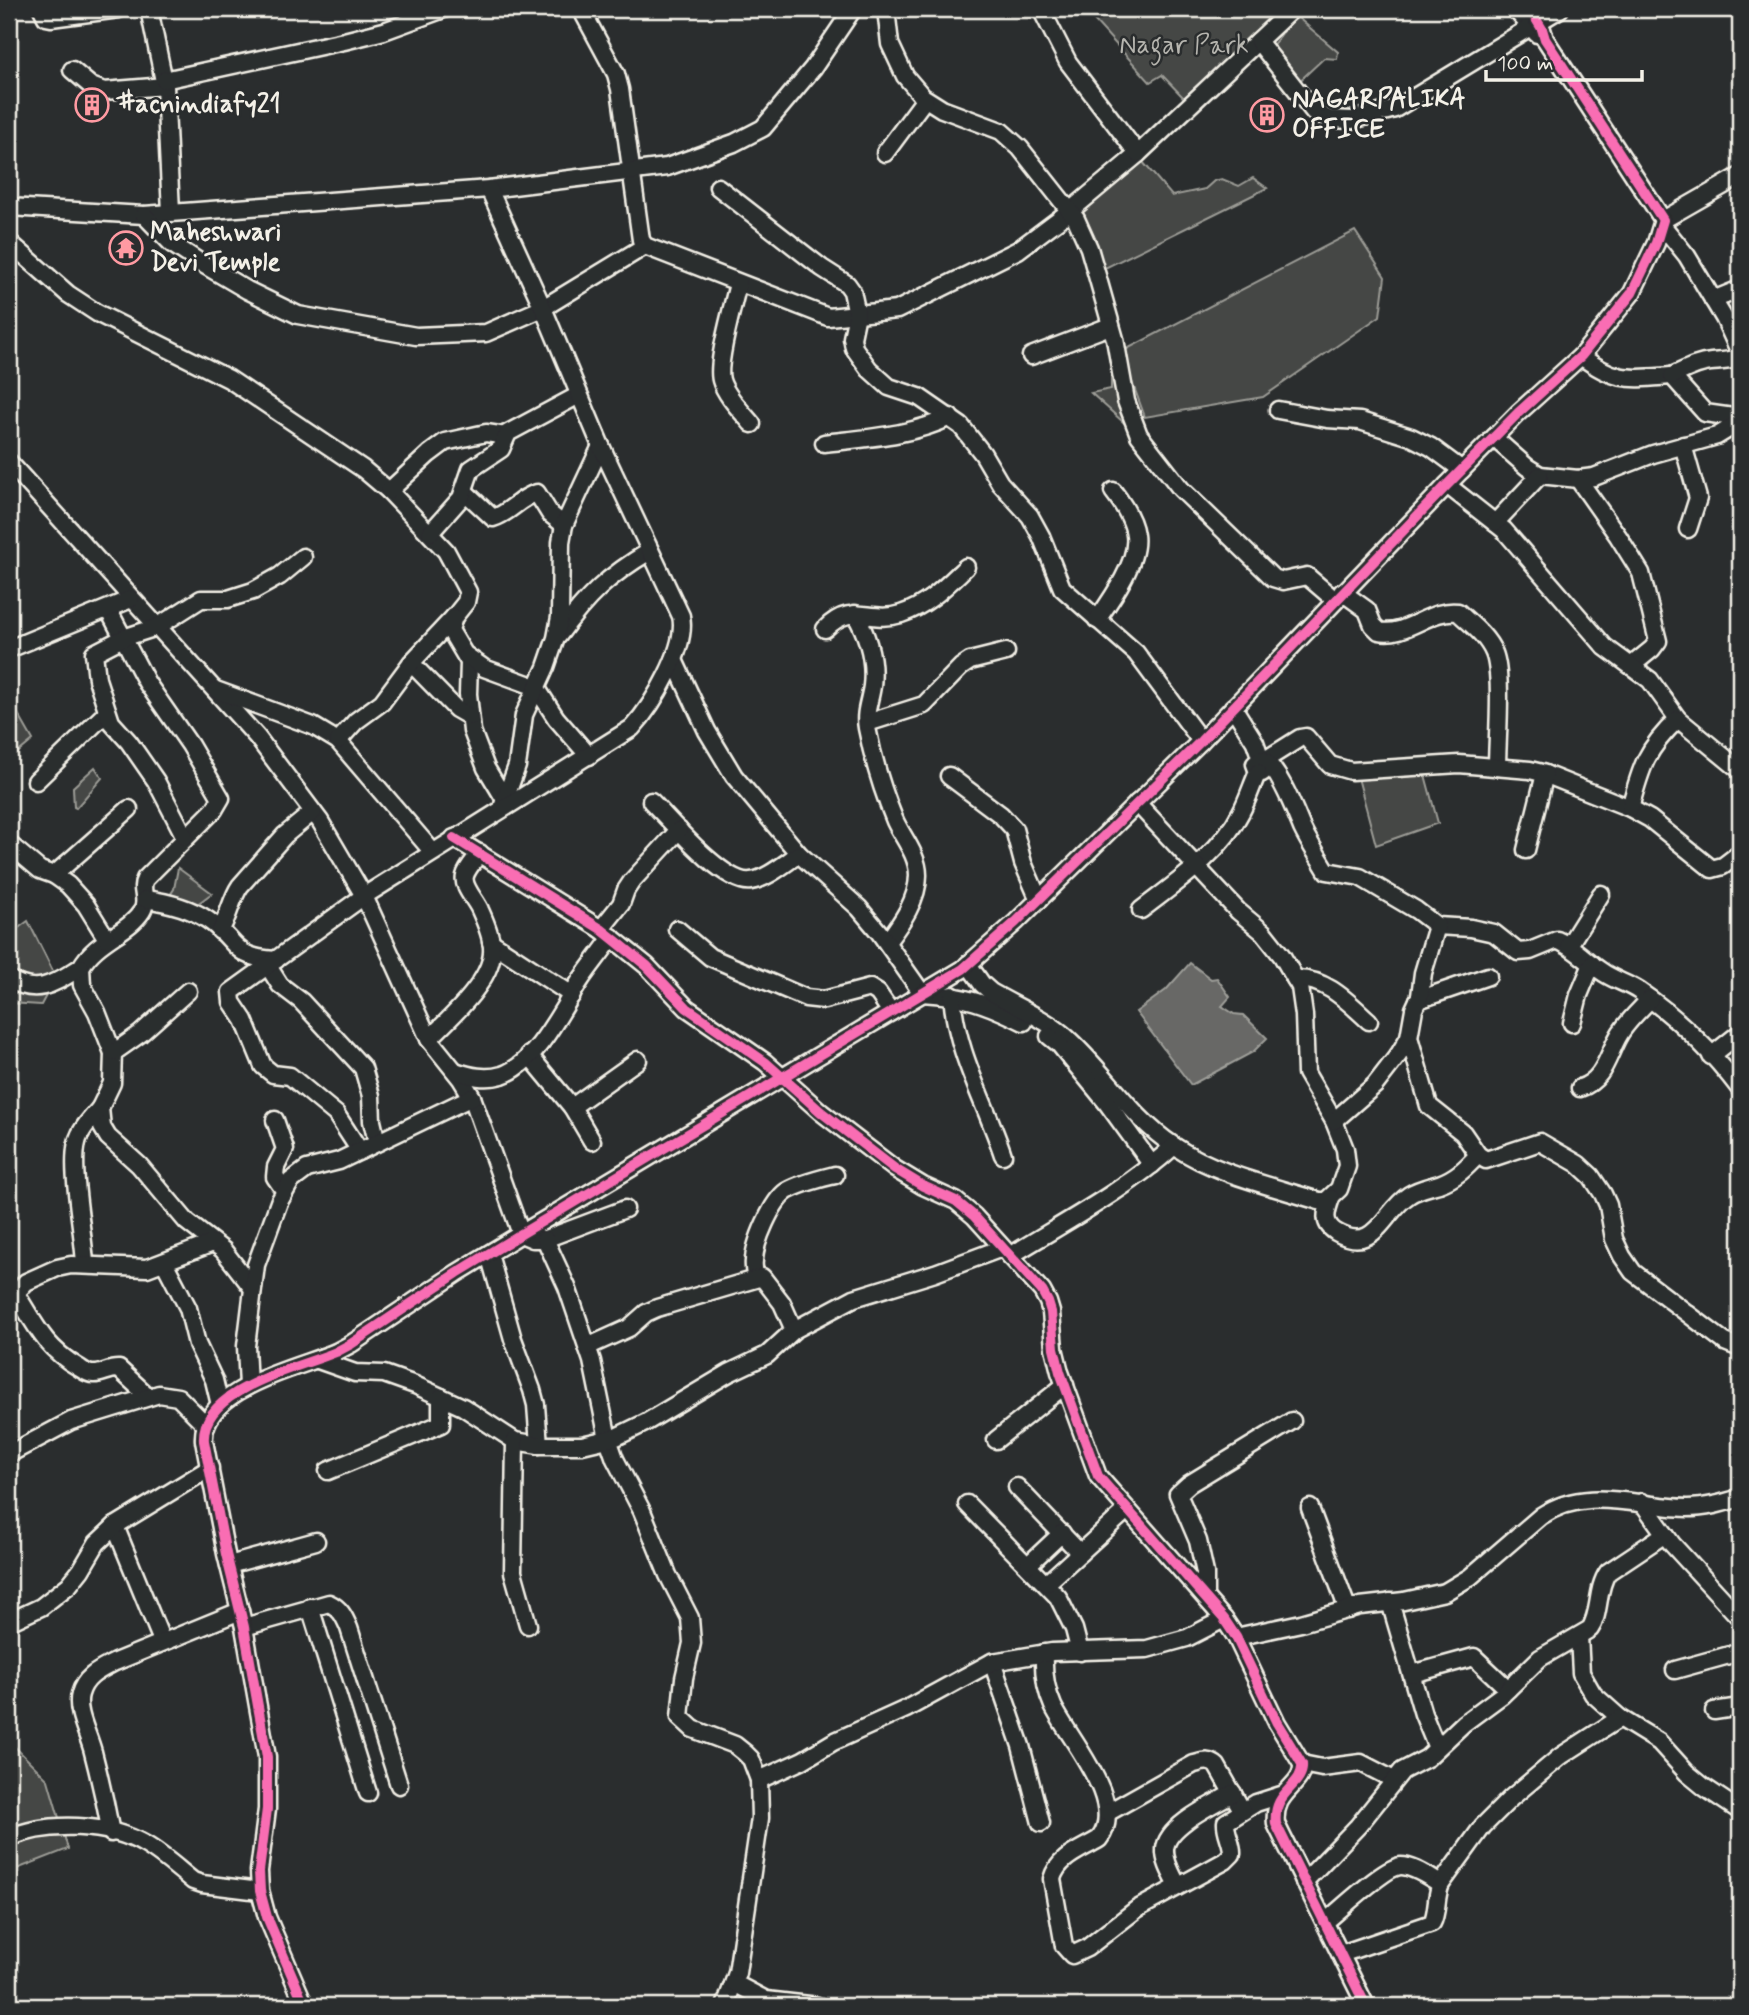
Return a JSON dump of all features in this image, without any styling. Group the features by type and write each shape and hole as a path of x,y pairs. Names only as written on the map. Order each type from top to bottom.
{"street":[{"path":"42,9 46,17 51,19 119,9"},
{"path":"149,9 165,83 171,212"},
{"path":"72,70 96,89 125,91 384,31 444,9"},
{"path":"581,9 620,89 641,240 645,246 828,317 897,310 1018,250 1070,212 1138,154 1292,9"},
{"path":"9,207 144,215 489,189 667,167 734,143 764,128 813,68 853,9"},
{"path":"887,9 890,44 905,76 925,99 942,109 1001,131 1020,148 1070,212 1089,248 1126,401 1139,435 1165,471 1273,578 1283,580 1307,576 1367,610 1373,625 1379,631 1396,632 1444,612 1458,612 1483,635 1498,668 1497,767"},
{"path":"1041,9 1068,62 1138,154"},
{"path":"1515,9 1533,19 1713,300 1733,323 1740,356 1726,362 1694,365 1672,376 1625,379 1597,369 1581,356"},
{"path":"1258,41 1314,112 1329,119 1352,120 1395,110 1533,19 1560,9"},
{"path":"885,153 925,99"},
{"path":"305,2006 267,1917 260,1891 259,1871 267,1809 268,1773 242,1619 204,1441 205,1424 220,1405 248,1386 318,1360 351,1344 521,1234 782,1079 968,964 1039,900 1201,741 1447,485 1581,356 1632,293 1663,223 1740,176"},
{"path":"718,187 822,268 847,284 856,303 857,314 852,338 854,348 869,369 889,387 919,397 950,417 967,432 1000,483 1030,516 1062,589 1136,653 1201,741"},
{"path":"360,1151 342,1121 327,1107 290,1076 273,1074 262,1066 249,1031 230,995 364,896 504,803 589,756 632,728 642,718 674,660 682,636 681,616 601,446 489,189"},
{"path":"144,215 172,244 201,263 298,315 416,336 486,332 543,308 645,246"},
{"path":"9,242 68,294 97,313 229,379 353,462 389,491 446,551 468,592 466,602 411,663 382,702 361,716 338,741"},
{"path":"738,283 722,349 720,377 723,386 752,424"},
{"path":"1713,300 1740,289"},
{"path":"1031,356 1110,326"},
{"path":"1672,376 1705,413 1740,420"},
{"path":"430,533 465,492 471,469 501,449 506,436 514,429 579,395"},
{"path":"1278,411 1360,421 1411,437 1431,447 1462,470"},
{"path":"824,443 896,435 950,417"},
{"path":"1494,438 1540,475 1578,479 1594,477 1683,445 1717,436 1740,420"},
{"path":"389,491 445,442 486,433 506,436"},
{"path":"1683,445 1698,498 1688,529"},
{"path":"504,803 517,766 524,715 556,638 560,617 561,542 564,525 601,446"},
{"path":"9,462 271,755 313,812 364,896 429,1039 472,1097 521,1234 533,1239 545,1239 625,1209"},
{"path":"1495,523 1540,475"},
{"path":"1578,479 1641,573 1658,641 1631,666"},
{"path":"1447,485 1504,530 1605,647 1650,680 1678,719 1740,770"},
{"path":"1097,620 1121,583 1136,544 1133,526 1114,491"},
{"path":"465,492 493,518 537,493 550,514 564,525"},
{"path":"556,638 603,582 650,551"},
{"path":"185,837 156,781 129,742 111,722 97,679 94,653 123,638 157,627 201,599 228,599 253,591 280,576 303,557"},
{"path":"825,629 835,619 855,614 891,617 904,614 927,603 966,568"},
{"path":"9,649 131,599"},
{"path":"9,979 41,988 81,967 107,939 141,913 145,900 142,885 145,879 217,806 220,794 147,683 108,608"},
{"path":"855,614 870,648 873,662 872,684 866,711 867,723 889,804 918,872 914,897 901,923 887,942"},
{"path":"454,618 450,630 469,662 470,717 480,753 504,803"},
{"path":"867,723 924,705 956,671 970,661 1006,652"},
{"path":"467,656 484,668 536,687 556,718 589,756"},
{"path":"674,660 707,731 749,796 799,854 850,898 887,942 922,993"},
{"path":"411,663 456,709 470,717"},
{"path":"212,688 313,726 338,741 432,851"},
{"path":"1233,707 1255,743 1263,764 1277,775 1293,802 1303,829 1327,871 1360,877 1416,910 1437,926 1471,928 1494,933 1509,946 1524,953 1557,940 1569,945 1605,974 1629,984 1650,999 1693,1037 1740,1090"},
{"path":"36,781 107,712"},
{"path":"1630,808 1645,756 1678,719"},
{"path":"1141,910 1214,850 1241,813 1263,764 1300,738 1306,737 1330,765 1351,771 1459,764 1531,770 1630,808 1650,819 1712,869 1723,866 1740,853"},
{"path":"1526,850 1545,774"},
{"path":"950,776 1001,815 1014,830 1023,863 1039,900"},
{"path":"651,801 723,872 740,880 751,881 763,877 799,854"},
{"path":"968,964 982,985 991,992 1065,1035 1130,1110 1173,1147 1222,1169 1319,1201 1331,1198 1339,1189 1347,1166 1345,1149 1334,1121 1306,1073 1300,987 1282,956 1263,932 1238,911 1137,803"},
{"path":"54,875 130,808"},
{"path":"220,931 240,886 285,835 313,812"},
{"path":"455,1071 475,1077 492,1077 511,1071 529,1055 557,1021 607,933 632,881 680,830"},
{"path":"454,838 607,933 647,966 687,1008 765,1062 821,1112 895,1169 964,1207 1042,1291 1051,1311 1054,1348 1066,1389 1098,1476 1224,1619 1236,1637 1277,1723 1302,1764 1300,1777 1284,1794 1275,1813 1276,1824 1366,2006"},
{"path":"9,844 40,870 54,875 68,885 86,905 107,939"},
{"path":"429,1039 454,1014 485,975 492,951 480,909 464,880 480,853"},
{"path":"1569,945 1601,894"},
{"path":"145,900 169,903 194,911 247,956 272,963"},
{"path":"1334,1121 1375,1085 1409,1037 1437,926"},
{"path":"677,929 710,957 806,998 824,1000 870,988 878,993 891,1012"},
{"path":"491,942 572,995"},
{"path":"272,963 281,985 301,1001 363,1068 371,1096 376,1142"},
{"path":"1572,1023 1592,964"},
{"path":"81,967 82,985 113,1053 112,1083 100,1108 84,1126 76,1146 85,1265"},
{"path":"1418,1000 1489,976"},
{"path":"1295,979 1314,980 1325,985 1369,1021"},
{"path":"113,1053 188,991"},
{"path":"922,993 952,995 983,1002 1034,1027 1059,1044 1156,1163"},
{"path":"952,995 956,1029 964,1060 993,1123 1003,1155"},
{"path":"1580,1088 1602,1071 1618,1037 1650,999"},
{"path":"1711,1056 1740,1033"},
{"path":"1409,1037 1428,1104 1463,1133 1478,1155 1486,1160 1540,1142 1578,1164 1591,1176 1603,1194 1615,1239 1633,1272 1725,1342 1740,1348"},
{"path":"529,1055 572,1107 592,1141"},
{"path":"572,1107 638,1060"},
{"path":"248,1386 245,1361 251,1286 284,1190 307,1169 339,1161 472,1097"},
{"path":"100,1108 100,1119 108,1137 139,1165 187,1222 226,1254 251,1286"},
{"path":"275,1120 285,1149 274,1172 284,1190"},
{"path":"318,1360 355,1373 394,1377 463,1407 515,1441 582,1445 608,1439 645,1423 729,1373 766,1355 794,1331 854,1298 1006,1252 1156,1163 1173,1147"},
{"path":"1331,1198 1326,1213 1329,1227 1346,1236 1365,1238 1376,1231 1406,1197 1415,1191 1452,1178 1478,1155"},
{"path":"755,1277 754,1259 757,1245 779,1198 787,1191 835,1175"},
{"path":"545,1239 567,1287 587,1347 615,1459 647,1521 668,1576 691,1618 692,1643 684,1678 680,1717 694,1729 735,1745 751,1759 759,1780 760,1818 734,1983 725,2006"},
{"path":"148,1396 119,1368 88,1373 56,1352 12,1296 26,1282 57,1268 85,1265 136,1269 164,1262 213,1243"},
{"path":"489,1254 513,1339 536,1405 539,1444"},
{"path":"164,1262 188,1308 197,1344 214,1380 220,1405"},
{"path":"587,1347 629,1328 646,1313 657,1308 717,1292 755,1277 766,1280 782,1303 794,1331"},
{"path":"996,1440 1066,1389"},
{"path":"9,1454 71,1421 159,1394 178,1397 205,1424"},
{"path":"328,1471 441,1424 441,1397"},
{"path":"1205,1596 1205,1573 1198,1541 1178,1494 1189,1484 1292,1421"},
{"path":"515,1441 513,1572 528,1625"},
{"path":"9,1622 41,1607 69,1585 97,1543 115,1526 210,1468"},
{"path":"1017,1487 1080,1553"},
{"path":"1236,1637 1348,1610 1433,1596 1457,1587 1541,1517 1560,1506 1595,1499 1675,1507 1705,1507 1740,1498"},
{"path":"1642,1502 1693,1569 1740,1618"},
{"path":"967,1504 1047,1583 1066,1610 1080,1651"},
{"path":"1310,1508 1348,1610"},
{"path":"1047,1583 1127,1510"},
{"path":"115,1526 162,1641"},
{"path":"1028,1565 1062,1533"},
{"path":"1304,1882 1358,1826 1402,1771 1427,1758 1540,1658 1593,1625 1603,1580 1608,1572 1665,1535"},
{"path":"229,1565 316,1541"},
{"path":"1390,1602 1423,1713 1437,1748"},
{"path":"111,1833 93,1749 79,1706 79,1696 86,1681 97,1671 162,1641 242,1619 329,1603 343,1614 399,1785"},
{"path":"310,1607 368,1793"},
{"path":"759,1780 906,1709 992,1662 1044,1653 1132,1650 1162,1646 1187,1638 1224,1619"},
{"path":"1579,1636 1581,1673 1592,1694 1620,1718 1659,1742 1687,1773 1740,1811"},
{"path":"1675,1670 1740,1652"},
{"path":"1044,1653 1045,1686 1060,1719 1098,1782 1107,1813 1104,1833 1099,1839 1060,1863 1052,1879 1067,1951 1072,1955 1078,1954 1137,1909 1233,1854 1225,1828 1226,1822 1242,1810 1284,1794"},
{"path":"1412,1674 1474,1657 1508,1689"},
{"path":"992,1662 1021,1746 1041,1823"},
{"path":"1714,1711 1740,1707"},
{"path":"1341,1954 1432,1923 1441,1884 1483,1826 1552,1763 1620,1718"},
{"path":"1107,1813 1194,1764 1205,1761 1217,1766 1242,1810"},
{"path":"1302,1764 1322,1768 1361,1763 1394,1780"},
{"path":"1178,1886 1164,1850 1167,1842 1182,1824 1233,1793"},
{"path":"9,1838 27,1830 48,1827 76,1826 111,1833 146,1845 188,1877 202,1884 260,1891"},
{"path":"1325,1922 1395,1867 1410,1868 1441,1884"},
{"path":"734,1983 766,2000 818,2006"}],"green space":[{"name":"Nagar Park","path":"1084,9 1280,9 1184,98 1162,75 1150,82"},
{"path":"1296,16 1338,52 1337,59 1324,58 1291,89 1264,56"},
{"path":"1142,161 1172,196 1205,189 1214,181 1222,179 1239,186 1253,178 1267,188 1103,269 1076,215"},
{"path":"1355,231 1385,277 1380,316 1263,397 1145,417 1121,352"},
{"path":"1124,370 1143,440 1091,393 1111,389 1111,376"},
{"path":"17,712 33,740 9,760 9,718"},
{"path":"95,767 102,778 76,808 73,787"},
{"path":"1424,771 1438,823 1376,845 1357,774"},
{"path":"178,868 212,893 192,908 168,898 174,889"},
{"path":"28,921 56,977 41,1005 9,1003 9,935"},
{"path":"9,1741 48,1780 68,1849 9,1872"}],"shaded area":[{"path":"1190,963 1211,979 1217,978 1230,997 1222,1006 1234,1014 1243,1015 1267,1038 1253,1052 1191,1085 1136,1012 1166,990"}],"cycle path":[{"path":"305,2006 267,1917 260,1891 259,1871 267,1809 267,1757 244,1627 226,1554 204,1441 207,1423 218,1407 234,1394 276,1373 351,1344 457,1273 963,969 1016,922 1201,741 1518,413 1581,356 1632,293 1656,243 1663,220 1545,39 1530,9"},
{"path":"454,838 601,929 647,966 687,1008 765,1062 821,1112 895,1169 956,1201 974,1216 1042,1291 1051,1312 1054,1348 1060,1372 1098,1476 1224,1619 1236,1637 1277,1723 1302,1764 1298,1778 1279,1804 1276,1824 1366,2006"}],"place":[{"name":"#acnindiafy21","path":"92,105"},
{"name":"NAGARPALIKA OFFICE","path":"1267,115"},
{"name":"Maheshwari Devi Temple","path":"126,248"}]}
